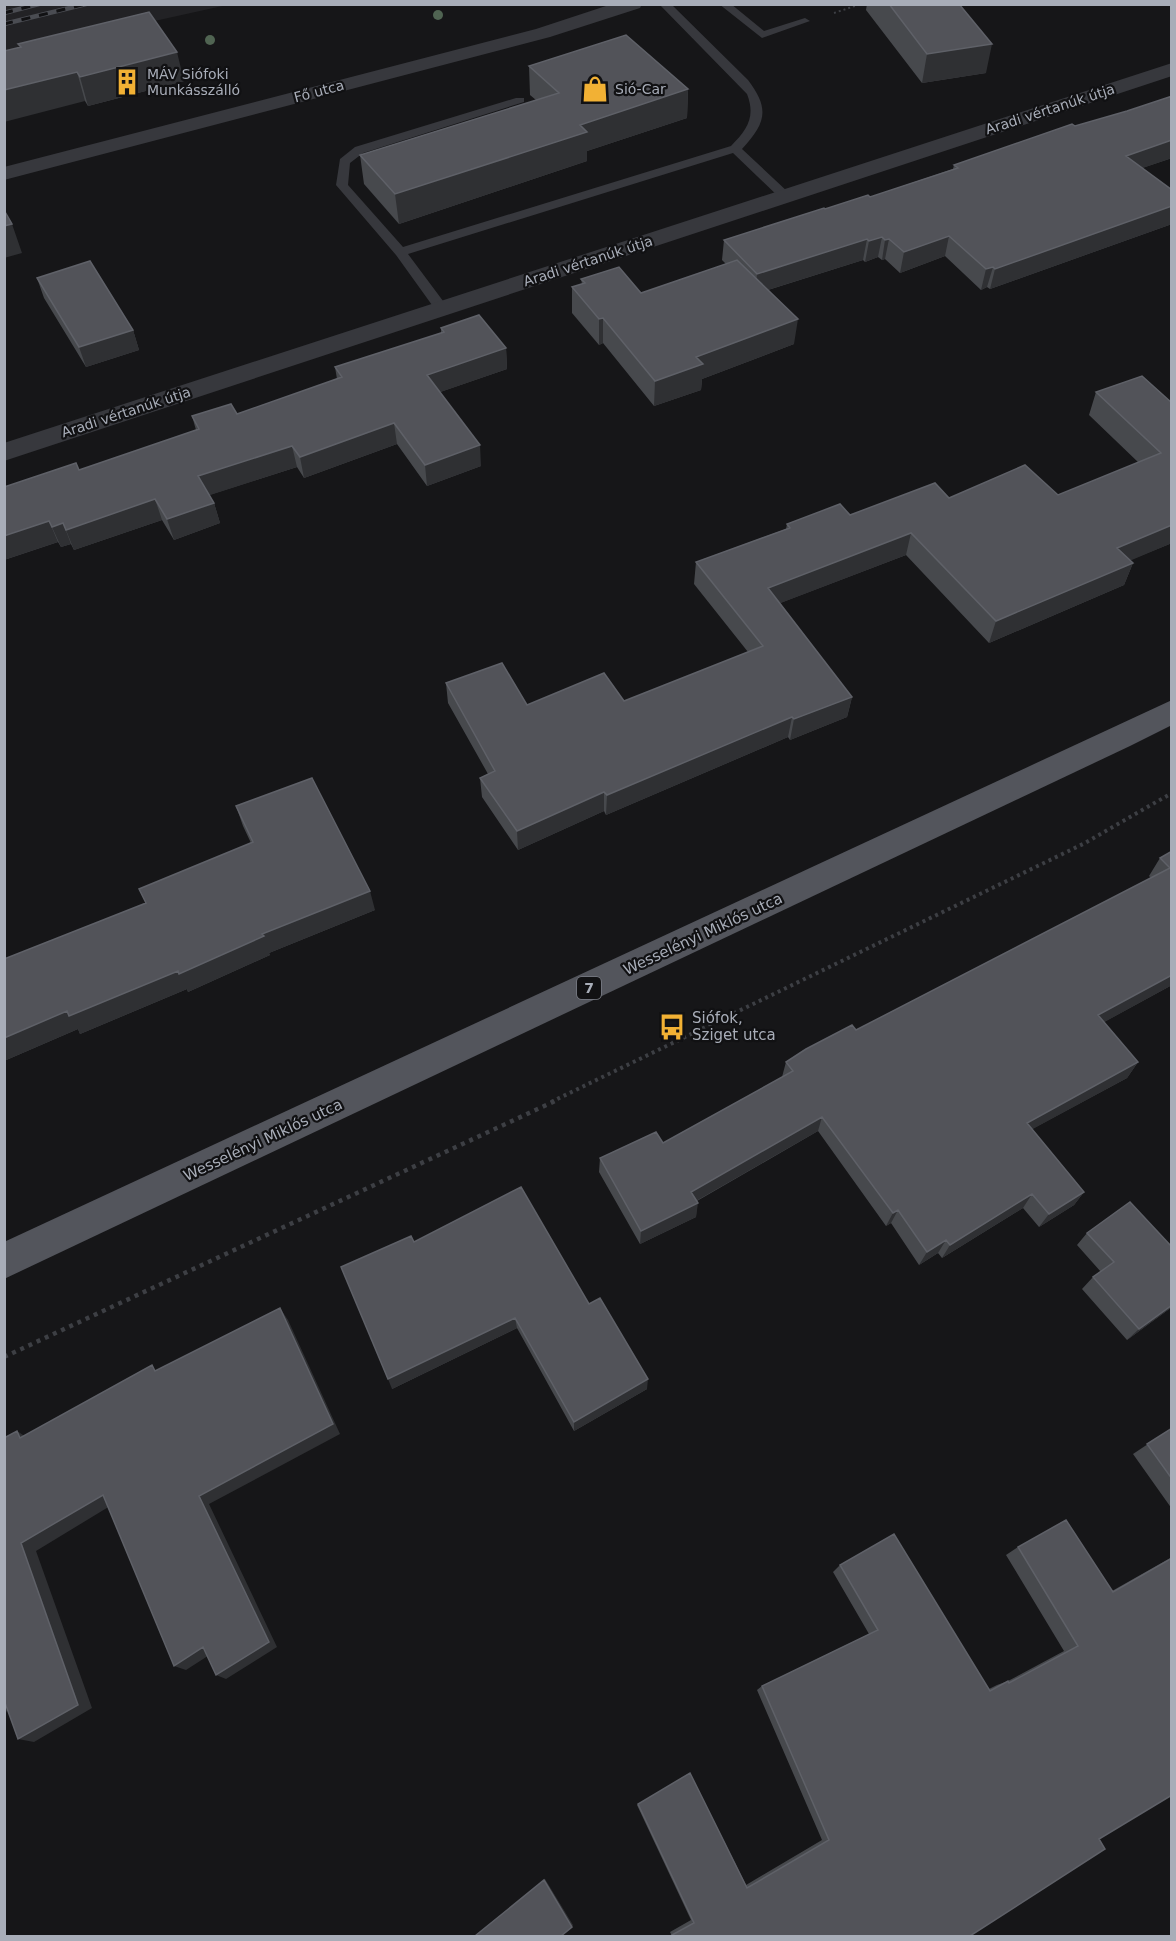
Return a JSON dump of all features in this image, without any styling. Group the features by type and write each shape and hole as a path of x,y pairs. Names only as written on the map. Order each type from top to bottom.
{"main road":[{"name":"Wesselényi Miklós utca","path":"4,1261 1109,744 1172,711"}],"street":[{"name":"Fő utca","path":"4,174 543,33 633,4"},
{"name":"Aradi vértanúk útja","path":"4,452 1172,69"}],"lane":[{"path":"400,252 735,148 748,137 758,117 758,103 749,85 664,4"},
{"path":"724,4 762,35 804,21"},
{"path":"442,309 400,252 342,185 344,162 358,150 520,99"},
{"path":"735,148 786,196"}],"path":[{"path":"4,1357 649,1057 1083,844 1172,794"}],"shaded area":[{"path":"5,4 227,5 5,54"}],"building":[{"path":"889,4 959,4 992,44 927,54"},
{"path":"149,12 177,52 80,77 77,72 4,90 4,51 21,47 18,44"},
{"path":"626,35 688,89 580,125 587,132 395,194 360,155 559,93 529,66"},
{"path":"1172,96 1172,140 1126,156 1172,190 1172,206 995,269 993,267 986,269 949,236 904,252 889,239 885,240 882,237 869,241 867,239 757,274 724,240 868,195 870,197 958,168 954,165 1072,124 1075,126"},
{"path":"4,210 12,224 4,226"},
{"path":"737,260 798,319 696,357 703,364 655,381 603,318 599,319 572,287 585,283 581,279 619,267 641,293"},
{"path":"90,261 133,330 79,347 37,278"},
{"path":"479,315 506,348 427,375 480,445 425,465 394,423 300,457 292,446 198,476 214,503 167,519 155,499 66,530 63,523 52,527 49,521 4,536 4,487 76,463 79,470 199,429 192,416 231,404 237,414 342,377 335,367 444,332 441,328"},
{"path":"1142,376 1172,403 1172,525 1117,548 1133,563 996,621 911,533 768,588 852,697 794,719 792,717 607,795 604,792 517,831 480,778 495,771 446,683 502,663 527,705 604,673 624,701 763,646 696,562 790,528 787,524 840,504 850,515 935,483 949,498 1025,465 1058,495 1161,453 1096,392"},
{"path":"312,778 370,891 262,934 264,936 179,974 178,971 69,1016 67,1011 4,1038 4,959 146,903 139,889 253,842 236,806"},
{"path":"1172,851 1172,975 1098,1015 1138,1062 1027,1123 1084,1192 1049,1214 1032,1194 950,1245 946,1240 927,1252 898,1210 893,1213 822,1117 691,1192 698,1203 641,1231 600,1158 656,1132 663,1143 793,1071 786,1062 806,1049 852,1025 856,1030 1170,868 1160,858"},
{"path":"521,1187 589,1304 600,1298 648,1379 574,1422 515,1318 388,1379 341,1267 411,1236 414,1242"},
{"path":"1130,1202 1172,1247 1172,1305 1139,1329 1093,1277 1114,1262 1087,1233"},
{"path":"280,1308 333,1424 199,1496 269,1642 216,1675 203,1647 174,1666 103,1495 21,1543 78,1705 18,1739 4,1700 4,1438 17,1431 20,1438 152,1365 155,1371"},
{"path":"1172,1428 1172,1479 1147,1444"},
{"path":"1066,1520 1113,1592 1172,1558 1172,1795 1099,1839 1105,1849 970,1936 673,1936 694,1923 638,1804 690,1773 747,1888 829,1840 762,1686 878,1630 840,1565 894,1534 990,1691 1078,1646 1018,1547"},
{"path":"544,1880 572,1927 561,1936 475,1936"}],"railway":[{"path":"4,13 39,4"},
{"path":"4,24 86,4"}],"place":[{"name":"MÁV Siófoki Munkásszálló","path":"127,82"},
{"name":"Sió-Car","path":"595,89"},
{"name":"Siófok, Sziget utca","path":"672,1027"}]}
